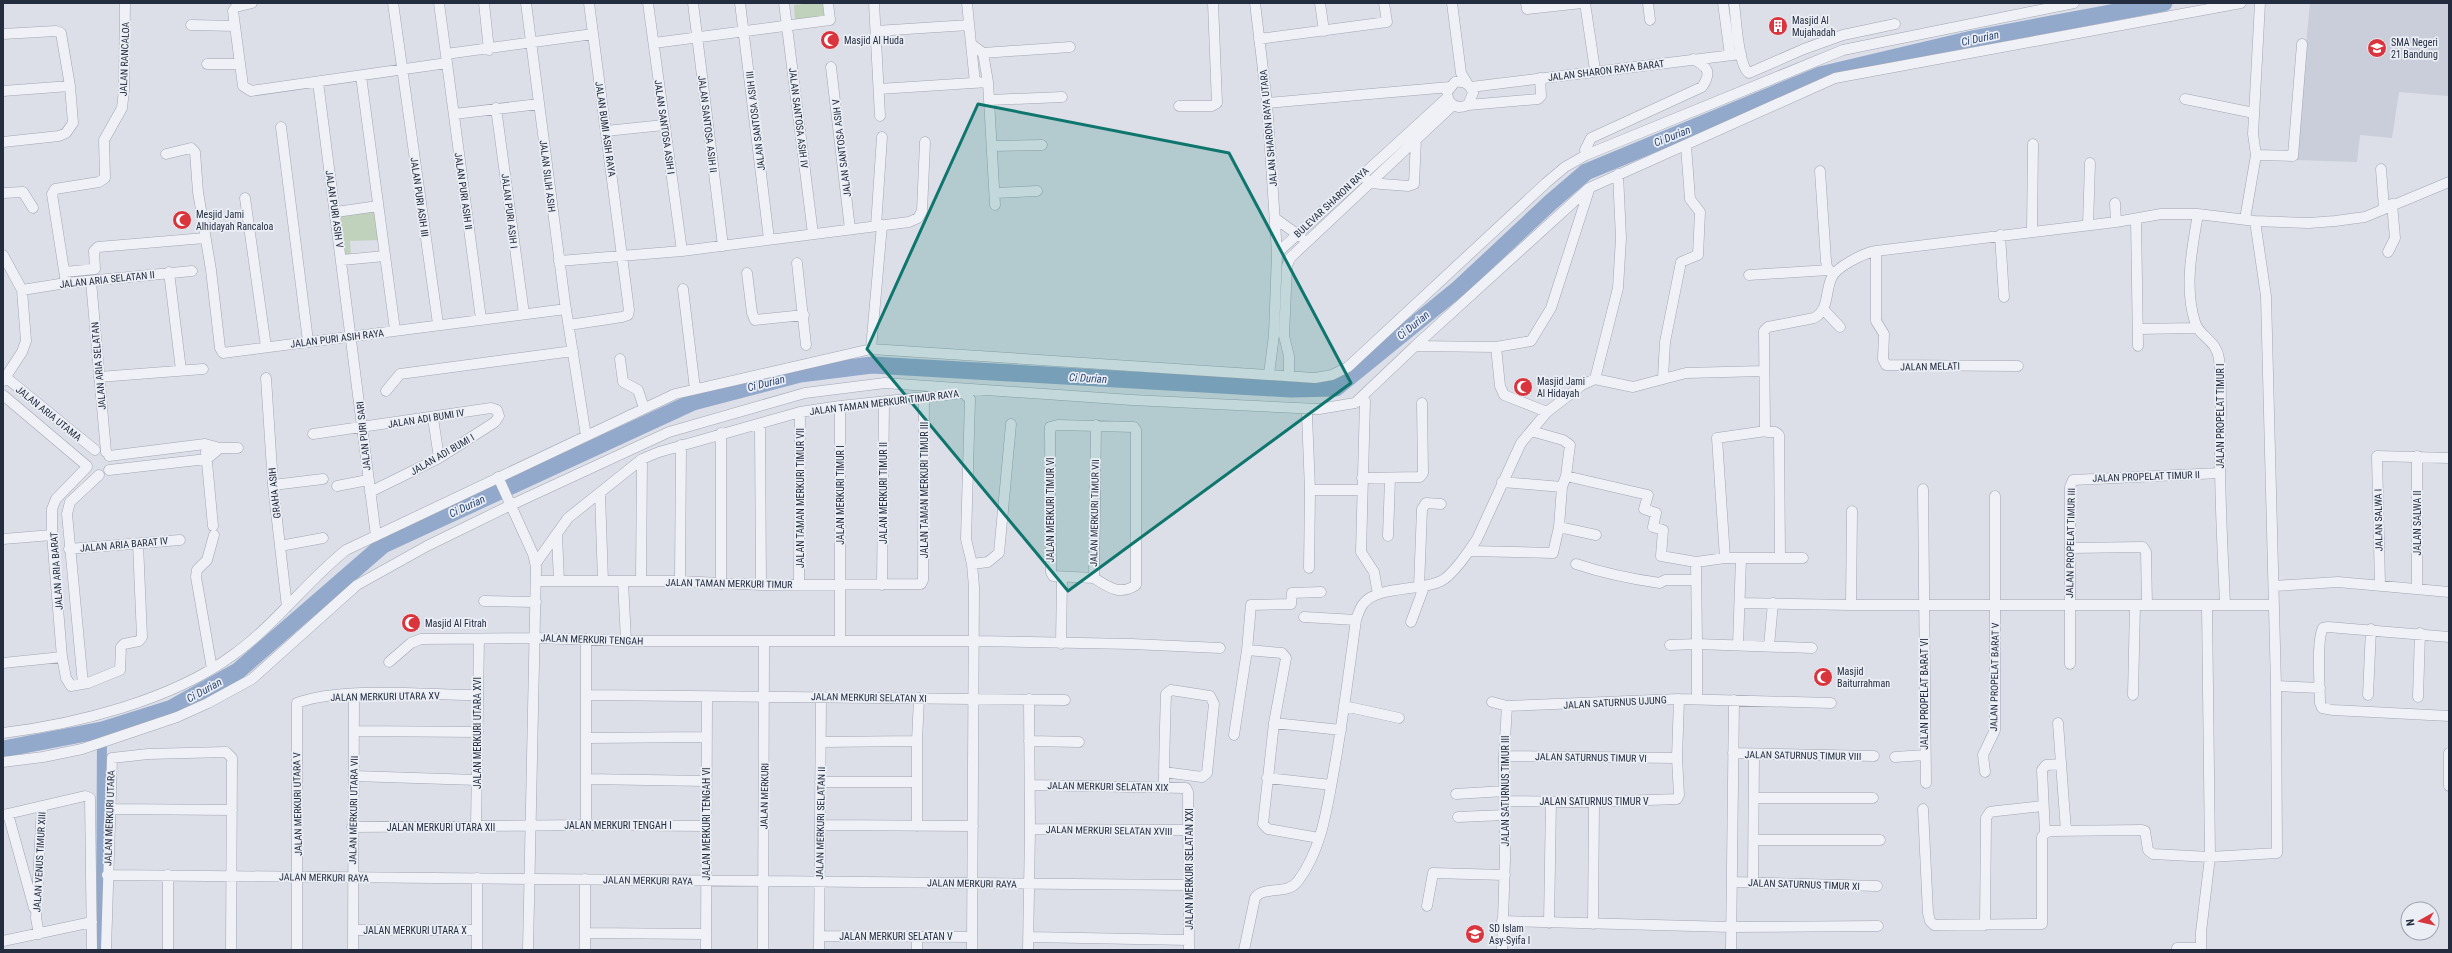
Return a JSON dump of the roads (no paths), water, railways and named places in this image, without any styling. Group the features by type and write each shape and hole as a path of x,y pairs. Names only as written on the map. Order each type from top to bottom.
{"street":[{"name":"JALAN RANCALOA","path":"66,283 53,192 58,188 99,182 105,178 104,140 122,108 124,90 125,3"},
{"path":"252,3 234,8 242,86 248,91 402,70 446,58 593,34"},
{"name":"JALAN PURI ASIH III","path":"393,3 438,324"},
{"name":"JALAN PURI ASIH II","path":"439,3 481,319"},
{"path":"484,3 489,50"},
{"name":"JALAN SILIH ASIH","path":"526,3 559,261 586,436"},
{"name":"JALAN BUMI ASIH RAYA","path":"569,325 628,315 630,310 588,3"},
{"name":"JALAN SANTOSA ASIH I","path":"648,3 682,251"},
{"name":"JALAN SANTOSA ASIH II","path":"693,3 724,246"},
{"name":"JALAN SANTOSA ASIH III","path":"740,3 769,239"},
{"name":"JALAN SANTOSA ASIH IV","path":"784,3 813,234"},
{"path":"654,43 830,20 828,3"},
{"path":"874,3 880,116"},
{"path":"967,3 975,84"},
{"path":"1179,106 1212,106 1217,103 1213,3"},
{"name":"JALAN SHARON RAYA UTARA","path":"1255,3 1267,103 1276,219 1277,253"},
{"path":"1320,3 1324,31"},
{"path":"1259,39 1387,22 1384,3"},
{"path":"1452,3 1461,73 1473,93 1468,104"},
{"path":"1526,3 1527,9 1584,3 1595,70"},
{"path":"1648,3 1650,20"},
{"path":"1723,3 1730,55"},
{"path":"1734,3 1740,54 1744,68 1751,73 1804,49 1843,35 1895,24"},
{"path":"3,733 47,727 82,720 132,704 212,669 234,655 287,607 311,581 340,555 376,536 500,481 586,436 675,394 872,349 1289,375 1315,378 1332,375 1348,367 1546,183 1565,167 1586,155 1843,50 2074,3"},
{"path":"3,762 43,757 82,749 177,717 232,690 252,678 283,653 357,586 427,546 511,503 669,432 805,393 885,384 1132,400 1331,409 1355,403 1415,346 1590,188 1618,174 1686,146 1842,76 2241,3"},
{"path":"2044,833 2066,831 2142,830 2146,831 2149,853 2210,857 2268,855 2277,852 2274,586 2265,293 2250,220 2256,155 2253,140 2260,3"},
{"path":"191,25 235,26"},
{"path":"876,31 969,25"},
{"path":"3,34 60,32 63,35 73,123 66,133 59,136 3,142"},
{"path":"971,44 983,53 1070,47"},
{"path":"2256,155 2293,156 2302,44"},
{"path":"983,53 988,82 995,205"},
{"name":"JALAN SHARON RAYA BARAT","path":"1449,92 1469,85 1740,54"},
{"path":"1585,150 1591,138 1702,86 1708,78 1708,73 1704,65 1693,60"},
{"path":"206,64 240,64"},
{"name":"JALAN SANTOSA ASIH V","path":"831,67 850,229"},
{"path":"1449,92 1461,73"},
{"path":"361,76 395,330"},
{"path":"1449,92 1461,107 1468,104 1538,99 1541,96 1540,78"},
{"name":"JALAN PURI ASIH V","path":"318,82 351,336"},
{"path":"879,89 988,82"},
{"path":"3,91 70,86"},
{"path":"1267,103 1449,92"},
{"name":"BULEVAR SHARON RAYA","path":"1269,374 1279,338 1281,309 1287,266 1290,258 1416,140 1449,92"},
{"name":"BULEVAR SHARON RAYA","path":"1281,309 1277,253 1449,92"},
{"path":"989,100 1062,97"},
{"path":"2185,99 2254,113"},
{"path":"454,114 539,104"},
{"name":"JALAN PURI ASIH I","path":"496,108 524,314"},
{"path":"606,131 664,125"},
{"path":"281,127 308,342"},
{"path":"872,349 882,137"},
{"path":"1362,174 1370,183 1408,186 1414,184 1416,140"},
{"path":"559,261 682,251 909,222 920,214 925,142"},
{"path":"2032,231 2033,144"},
{"path":"992,146 1042,145"},
{"path":"1663,378 1665,342 1680,262 1698,255 1700,212 1690,199 1686,146"},
{"name":"JALAN PURI ASIH RAYA","path":"166,154 188,149 195,152 198,192 221,350 225,353 438,324 566,309"},
{"path":"2088,225 2090,163"},
{"path":"2381,169 2395,238 2388,252"},
{"path":"1766,431 1763,371 1766,328 1814,318 1824,310 1831,279 1831,272 1824,241 1820,171"},
{"path":"1595,379 1618,288 1621,232 1618,174"},
{"path":"1749,275 1831,272 1876,251 2116,222 2161,214 2198,214 2250,220 2309,223 2365,217 2388,206 2449,182"},
{"path":"1415,346 1496,346 1531,340 1550,311 1590,188"},
{"path":"995,193 1037,191"},
{"path":"3,193 23,192 32,208"},
{"path":"245,198 266,347"},
{"path":"2114,203 2116,222"},
{"path":"336,212 378,206"},
{"path":"2138,329 2197,328 2192,303 2192,250 2198,214"},
{"path":"1276,219 1308,240"},
{"path":"2136,219 2138,346"},
{"path":"2000,236 2004,297"},
{"path":"65,272 95,269 94,251 98,247 205,238"},
{"name":"JALAN MELATI","path":"1876,251 1876,321 1884,334 1883,359 1886,365 2018,366"},
{"path":"3,255 22,290 26,341 22,352 4,378"},
{"path":"342,260 385,256"},
{"path":"797,263 804,316 806,346"},
{"name":"JALAN ARIA SELATAN II","path":"22,290 91,280 192,271"},
{"path":"169,272 182,370"},
{"path":"747,273 752,313 755,320 804,316"},
{"name":"JALAN ARIA SELATAN","path":"91,280 99,377 108,454"},
{"path":"683,289 694,389"},
{"path":"1824,310 1840,327"},
{"name":"JALAN PROPELAT TIMUR I","path":"2197,328 2211,340 2219,359 2220,473 2225,604"},
{"name":"JALAN PURI SARI","path":"351,336 376,536"},
{"path":"1279,338 1289,356 1289,375"},
{"path":"1496,346 1500,386 1504,395 1547,412"},
{"path":"386,391 400,374 573,351"},
{"path":"620,359 624,382 638,390 644,408"},
{"path":"99,377 203,369"},
{"path":"1244,950 1254,898 1262,893 1289,889 1297,883 1308,864 1326,818 1341,730 1356,620 1363,603 1378,594 1421,587 1444,579 1470,551 1521,443 1547,412 1582,384 1595,379 1633,387 1686,373 1763,371"},
{"name":"JALAN ARIA UTAMA","path":"4,378 95,450"},
{"name":"GRAHA ASIH","path":"266,378 273,484 287,607"},
{"name":"JALAN TAMAN MERKURI TIMUR RAYA","path":"536,563 568,518 642,459 681,444 760,424 800,412 840,406 963,393 970,399 966,539 972,564"},
{"name":"JALAN ARIA UTAMA","path":"3,395 87,466"},
{"name":"JALAN TAMAN MERKURI TIMUR III","path":"921,584 923,580 924,397"},
{"path":"1366,401 1361,490 1361,552 1374,572 1378,594"},
{"name":"JALAN MERKURI TIMUR II","path":"882,585 884,402"},
{"path":"1362,478 1416,478 1423,473 1422,403"},
{"name":"JALAN MERKURI TIMUR I","path":"840,406 840,641"},
{"name":"JALAN ADI BUMI IV","path":"313,434 433,418 491,408"},
{"name":"JALAN ADI BUMI I","path":"370,492 439,458 497,420 497,410 491,408"},
{"name":"JALAN TAMAN MERKURI TIMUR VII","path":"799,584 800,412"},
{"path":"1307,415 1310,490 1309,568"},
{"path":"433,418 439,458"},
{"path":"760,424 761,585"},
{"path":"972,950 971,883 975,641 972,564 988,562 999,553 1011,424"},
{"path":"1094,578 1111,589 1119,590 1132,588 1136,585 1137,579 1136,430 1134,427 1119,425 1096,425"},
{"name":"JALAN MERKURI TIMUR VI","path":"1062,577 1054,576 1050,569 1050,433 1052,426 1096,425"},
{"name":"JALAN MERKURI TIMUR VII","path":"1062,577 1094,578 1096,425"},
{"path":"1470,551 1550,554 1553,552 1559,527 1562,487 1571,452 1570,445 1563,440 1531,431"},
{"path":"1725,558 1717,438 1766,431 1779,435 1780,558"},
{"path":"721,433 721,584"},
{"path":"205,444 213,530 207,560 197,570 196,577 212,669"},
{"path":"220,448 207,459 109,470 99,475 94,474 87,466 88,456 95,450 108,454 205,444 220,448 238,448"},
{"path":"680,581 681,444"},
{"path":"108,454 111,466 109,470"},
{"name":"JALAN SALWA I","path":"2380,585 2378,455 2417,456"},
{"path":"2417,456 2449,458"},
{"name":"JALAN SALWA II","path":"2417,456 2418,590"},
{"path":"641,582 642,459"},
{"name":"JALAN ARIA BARAT","path":"87,466 53,504 52,535 62,657 66,678 71,686 84,684 75,613 67,514 70,502 99,475"},
{"name":"JALAN PROPELAT TIMUR II","path":"2073,480 2220,473"},
{"path":"1566,476 1648,495 1644,510 1656,513 1653,527 1663,530 1661,556 1696,562 1725,558 1802,558"},
{"path":"1388,536 1390,478"},
{"path":"273,484 323,479"},
{"path":"337,486 368,480"},
{"name":"JALAN PROPELAT TIMUR III","path":"2070,664 2070,487 2073,480"},
{"path":"500,481 511,503 536,563 536,638 529,826 528,950"},
{"path":"1502,482 1562,487"},
{"name":"JALAN PROPELAT BARAT VI","path":"1923,489 1926,783"},
{"path":"1310,490 1361,490"},
{"path":"600,494 603,581"},
{"name":"JALAN PROPELAT BARAT V","path":"1985,772 1983,755 1995,730 1995,496"},
{"path":"1411,622 1421,587 1422,509 1426,503 1441,504"},
{"path":"1851,605 1852,511"},
{"path":"1559,527 1596,534"},
{"path":"3,539 52,535"},
{"path":"556,535 559,581"},
{"path":"280,546 323,538"},
{"name":"JALAN ARIA BARAT IV","path":"69,549 180,540"},
{"path":"84,684 120,670 121,647 124,644 141,639 143,634 138,544"},
{"path":"2070,548 2143,547 2146,552 2147,605"},
{"path":"1738,645 1741,558"},
{"path":"1696,562 1697,699"},
{"path":"1576,564 1612,575 1642,581 1660,583 1665,580 1695,580"},
{"path":"1061,644 1062,577"},
{"name":"JALAN TAMAN MERKURI TIMUR","path":"536,581 680,581 761,585 921,584"},
{"path":"623,581 626,641"},
{"path":"2274,586 2338,582 2449,592"},
{"path":"1234,735 1247,650 1251,605 1290,604 1292,593 1321,592"},
{"path":"484,601 536,602"},
{"path":"1740,603 1851,605 1995,604 2069,606 2225,604 2274,605"},
{"path":"1769,646 1772,603"},
{"path":"2133,696 2135,605"},
{"path":"2178,950 2178,948 2201,948 2201,932 2210,857 2207,605"},
{"path":"59,615 75,613"},
{"path":"1304,617 1356,620"},
{"path":"2449,637 2371,629 2323,628 2321,633 2320,688 2322,707 2333,710 2449,716"},
{"path":"2368,695 2371,629"},
{"path":"2418,697 2420,633"},
{"name":"JALAN MERKURI TENGAH","path":"389,662 411,643 421,639 536,638 626,641 975,641 1061,644 1132,644 1220,648"},
{"name":"JALAN MERKURI UTARA XVI","path":"476,827 478,732 476,695 479,639"},
{"path":"586,639 588,695 586,825"},
{"name":"JALAN MERKURI","path":"763,950 764,641"},
{"path":"1670,645 1697,644 1812,648"},
{"path":"1247,650 1282,653 1286,658 1266,778 1262,820 1264,827 1319,838"},
{"path":"3,663 62,657"},
{"path":"2276,686 2320,688"},
{"path":"1164,772 1202,777 1207,773 1214,704 1210,696 1171,690 1166,694 1164,772 1164,786"},
{"name":"JALAN MERKURI UTARA XV","path":"296,706 297,703 312,697 354,694 476,695"},
{"name":"JALAN MERKURI UTARA VII","path":"353,950 352,827 354,776 354,694"},
{"name":"JALAN MERKURI SELATAN XI","path":"588,695 1065,700"},
{"name":"JALAN MERKURI TENGAH VI","path":"706,950 705,880 707,697"},
{"name":"JALAN MERKURI SELATAN II","path":"819,950 818,881 821,697"},
{"path":"917,826 916,741 919,698"},
{"path":"1028,950 1030,829 1029,699"},
{"path":"1677,758 1679,699"},
{"name":"JALAN SATURNUS UJUNG","path":"1507,706 1679,699 1831,702"},
{"path":"1730,950 1734,700"},
{"path":"1492,702 1507,706"},
{"name":"JALAN MERKURI UTARA V","path":"296,706 298,876 297,950"},
{"path":"1344,706 1399,718"},
{"name":"JALAN SATURNUS TIMUR III","path":"1502,950 1505,875 1504,756 1507,706"},
{"path":"1274,723 1341,730"},
{"path":"2058,723 2066,831"},
{"path":"354,731 478,732"},
{"path":"587,738 707,736"},
{"path":"821,742 916,741"},
{"path":"1029,741 1079,742"},
{"name":"JALAN MERKURI UTARA","path":"106,950 107,875 111,809 111,764 114,757 148,754 226,752 231,755 232,810"},
{"name":"JALAN SATURNUS TIMUR VIII","path":"1733,753 1874,756"},
{"path":"2449,753 2449,786"},
{"path":"1753,882 1755,798 1754,754"},
{"path":"1895,757 1925,755"},
{"name":"JALAN SATURNUS TIMUR VI","path":"1504,756 1677,758"},
{"name":"JALAN SATURNUS TIMUR V","path":"1456,794 1505,796 1551,801 1594,802 1671,800 1677,799 1679,795 1677,758"},
{"path":"1923,810 1928,913 1930,921 1934,925 2042,924 2042,837 2044,833 2042,770 2046,765 2061,764"},
{"path":"354,776 477,780"},
{"path":"1266,778 1331,785"},
{"path":"586,779 706,781"},
{"path":"820,782 916,782"},
{"name":"JALAN MERKURI SELATAN XIX","path":"1030,785 1164,786 1186,788"},
{"name":"JALAN MERKURI SELATAN XXI","path":"1186,788 1188,792 1189,945"},
{"name":"JALAN MERKURI UTARA","path":"42,806 85,796 90,798 92,950"},
{"path":"1755,798 1873,798"},
{"path":"1549,922 1551,801"},
{"path":"1593,924 1594,802"},
{"path":"6,814 42,806"},
{"name":"JALAN VENUS TIMUR XIII","path":"36,918 42,806"},
{"path":"1985,925 1986,818 1990,812 2043,806"},
{"path":"111,809 232,810 231,950"},
{"name":"JALAN VENUS TIMUR XIII","path":"6,814 36,918 39,934"},
{"path":"1458,817 1505,815"},
{"path":"820,825 973,826"},
{"name":"JALAN MERKURI TENGAH I","path":"529,826 706,826"},
{"name":"JALAN MERKURI UTARA XII","path":"352,827 529,826"},
{"name":"JALAN MERKURI SELATAN XVIII","path":"1030,829 1188,830"},
{"path":"1754,840 1880,840"},
{"path":"1427,906 1433,873 1505,875"},
{"name":"JALAN MERKURI RAYA","path":"107,875 1188,885"},
{"path":"168,875 168,950"},
{"path":"477,878 477,950"},
{"path":"585,879 585,950"},
{"name":"JALAN SATURNUS TIMUR XI","path":"1732,882 1877,886"},
{"path":"1502,921 1731,927 1878,926"},
{"path":"3,941 92,922"},
{"name":"JALAN MERKURI UTARA X","path":"353,930 477,930"},
{"path":"585,933 706,934"},
{"name":"JALAN MERKURI SELATAN V","path":"819,936 972,936"},
{"path":"917,936 918,950"},
{"path":"1028,937 1189,945"}],"waterway":[{"name":"Ci Durian","path":"3,749 102,730 172,708 238,671 383,545 693,402 800,374 872,365 1291,389 1336,388 1459,288 1551,202 1586,172 1820,75 1972,39 2164,3"},
{"path":"101,950 102,730"}],"place":[{"name":"Masjid Al Mujahadah","path":"1778,26"},
{"name":"Masjid Al Huda","path":"830,40"},
{"name":"SMA Negeri 21 Bandung","path":"2377,48"},
{"name":"Mesjid Jami Alhidayah Rancaloa","path":"182,220"},
{"name":"Masjid Jami Al Hidayah","path":"1523,387"},
{"name":"Masjid Al Fitrah","path":"411,623"},
{"name":"Masjid Baiturrahman","path":"1823,677"},
{"name":"SD Islam Asy-Syifa I","path":"1475,934"}]}
